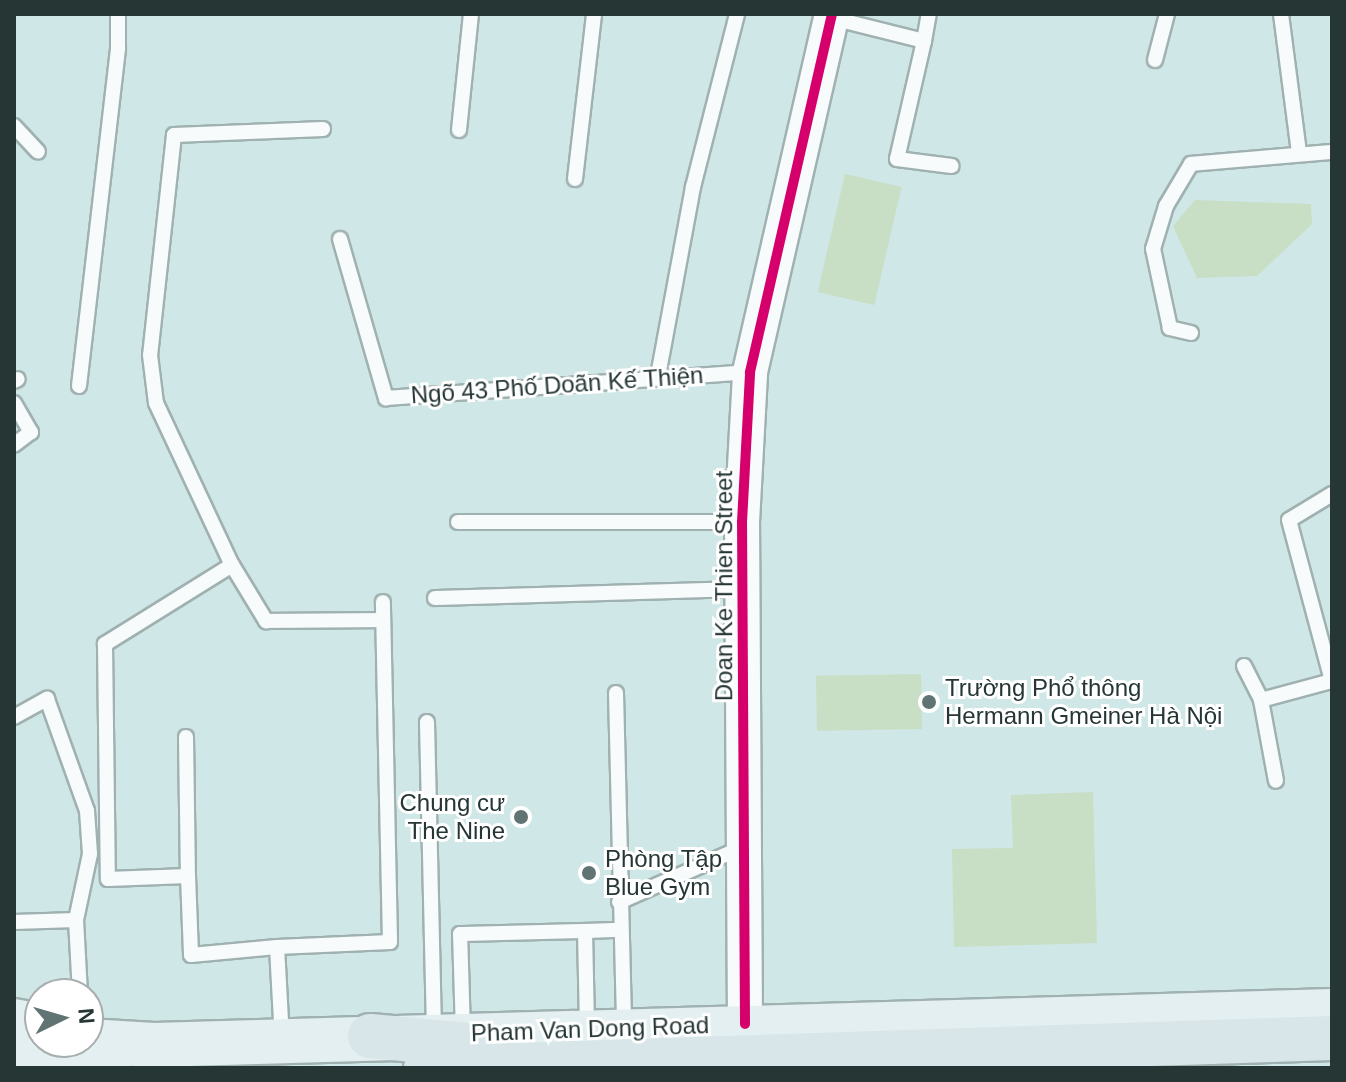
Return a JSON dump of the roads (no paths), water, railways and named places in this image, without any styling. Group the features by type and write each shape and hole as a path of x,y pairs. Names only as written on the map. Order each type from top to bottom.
{"highway":[{"path":"370,1036 1071,1043 1332,1038"},
{"path":"441,1045 613,1039"}],"main road":[{"name":"Pham Van Dong Road","path":"613,1039 745,1024 1332,1011"},
{"path":"14,1054 370,1036 441,1045"},
{"path":"104,1042 154,1045"}],"street":[{"name":"Doan Ke Thien Street","path":"745,1024 742,522 750,372 832,16"}],"lane":[{"path":"79,386 118,47 118,14"},
{"path":"459,130 471,14"},
{"path":"575,179 594,14"},
{"path":"658,376 693,187 737,14"},
{"path":"929,14 897,159 952,166"},
{"path":"1155,60 1167,14"},
{"path":"1281,14 1299,152"},
{"path":"832,16 924,41"},
{"path":"14,126 38,152"},
{"path":"323,129 174,135 150,355 156,403 232,565 266,621 383,620"},
{"path":"1191,333 1170,328 1153,249 1166,206 1191,164 1299,152 1332,152"},
{"name":"Ngõ 43 Phố Doãn Kế Thiện","path":"340,239 386,398 658,376 750,372"},
{"path":"14,403 31,432 14,445"},
{"path":"1261,700 1332,681 1289,520 1332,494"},
{"path":"458,522 742,522"},
{"path":"188,876 108,879 105,644 232,565"},
{"path":"435,598 743,589"},
{"path":"186,737 191,955 390,942 383,602"},
{"path":"1244,666 1261,700 1276,781"},
{"path":"613,1039 621,930 616,693"},
{"path":"14,717 47,699 87,811 90,854 76,920 79,978"},
{"path":"427,722 432,936 441,1045"},
{"path":"619,902 744,847"},
{"path":"14,922 76,920"},
{"path":"432,936 621,930"},
{"path":"585,931 613,1039"},
{"path":"441,1045 460,934"},
{"path":"277,947 282,1039"}],"place":[{"name":"Trường Phổ thông Hermann Gmeiner Hà Nội","path":"929,702"},
{"name":"Chung cư The Nine","path":"521,817"},
{"name":"Phòng Tập Blue Gym","path":"589,873"}]}
